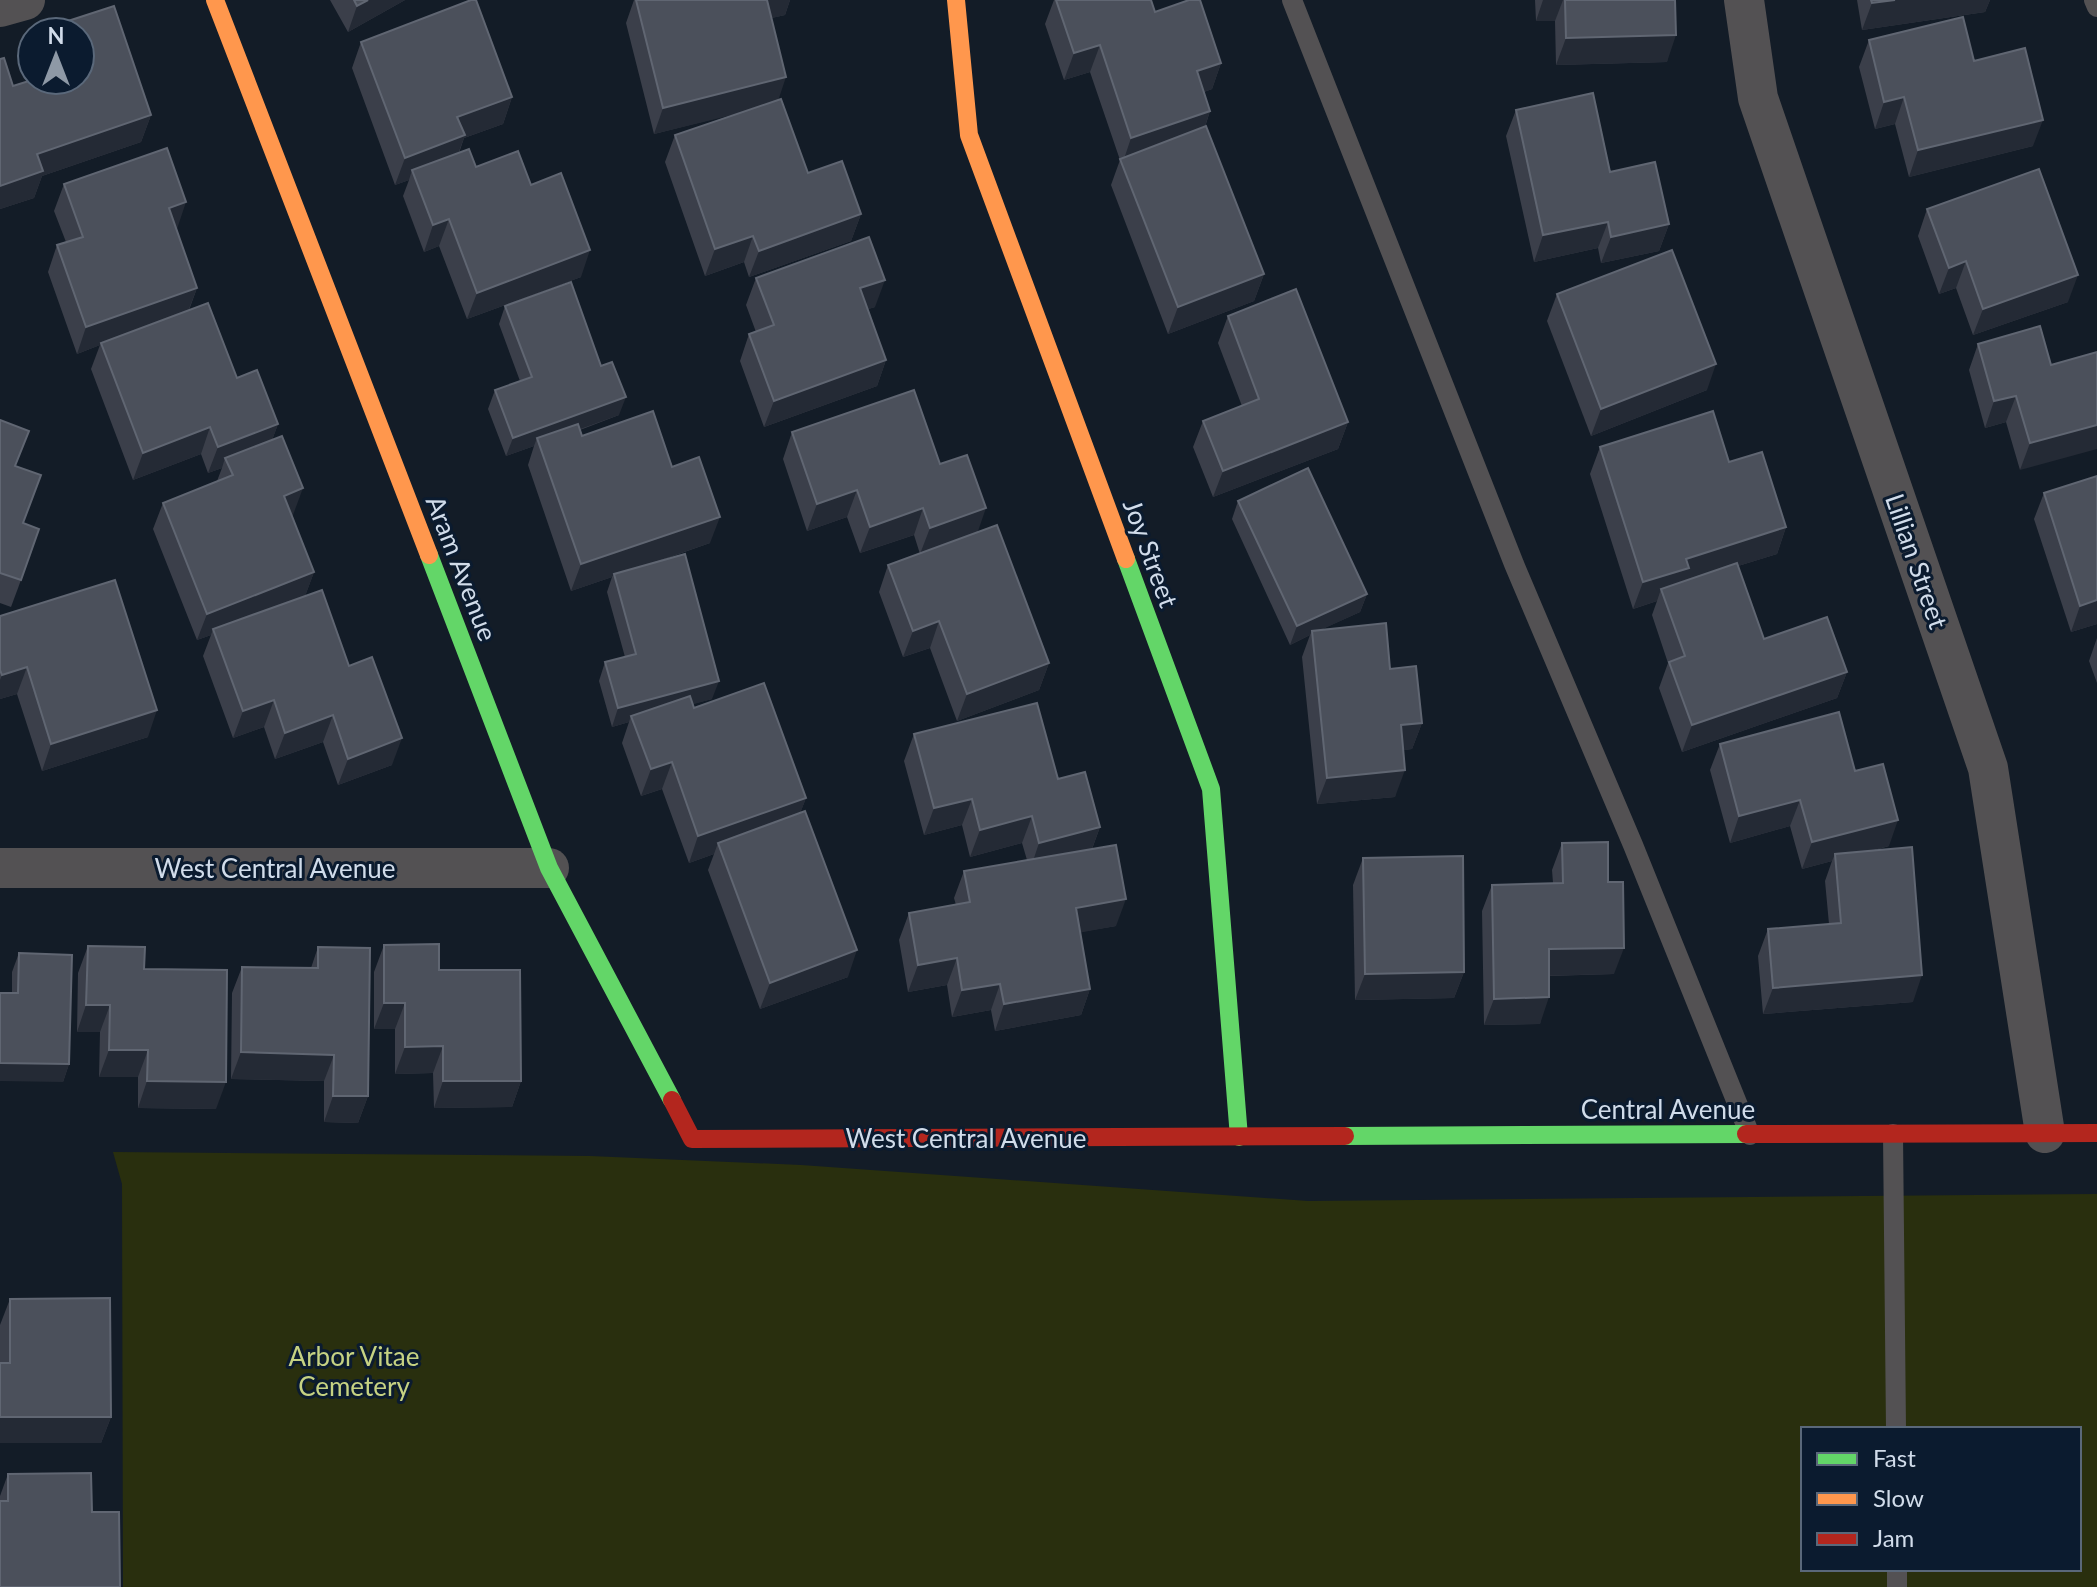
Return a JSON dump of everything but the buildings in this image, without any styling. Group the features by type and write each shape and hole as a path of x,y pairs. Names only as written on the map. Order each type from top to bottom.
{"street":[{"path":"0,7 25,0"},
{"name":"Aram Avenue","path":"215,0 549,868 692,1139"},
{"name":"Joy Street","path":"956,0 969,135 1211,789 1239,1137"},
{"name":"Lillian Street","path":"1744,0 1758,98 1988,768 2045,1133"},
{"name":"West Central Avenue","path":"0,868 549,868"},
{"name":"Central Avenue","path":"1239,1137 2097,1133"},
{"name":"West Central Avenue","path":"692,1139 1239,1137"}],"lane":[{"path":"1292,0 1514,564 1633,845 1750,1135"},
{"path":"2094,0 2097,7"},
{"path":"1893,1134 1896,1427"}],"green space":[{"name":"Arbor Vitae Cemetery","path":"113,1152 590,1156 801,1165 1308,1201 2097,1194 2097,1587 123,1587 122,1184"}],"traffic: fast":[{"path":"429,555 549,868 672,1100"},
{"path":"1126,559 1211,789 1239,1137"},
{"path":"1345,1136 1746,1134"}],"traffic: slow":[{"path":"215,0 429,555"},
{"path":"956,0 969,135 1126,559"}],"traffic: jam":[{"path":"672,1100 692,1139 1345,1136"},
{"path":"1746,1134 2097,1133"}]}
